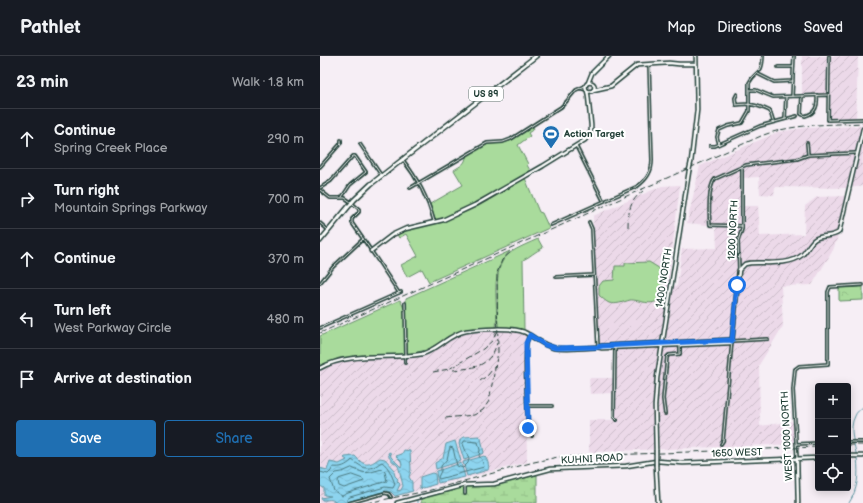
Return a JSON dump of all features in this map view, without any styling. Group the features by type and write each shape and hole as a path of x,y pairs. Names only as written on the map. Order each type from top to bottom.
{"main road":[{"name":"US 89","path":"320,241 352,202 381,175 536,56"}],"street":[{"path":"371,251 398,232 412,226 434,222 458,214 476,205 585,140 591,131 589,99 586,90 587,84 595,69 609,56"},
{"name":"1400 NORTH","path":"658,503 656,466 656,395 662,344 691,162 697,110 696,56"},
{"path":"719,144 717,139 718,132 728,126 744,123 749,112 749,90 751,80 762,67 763,56"},
{"path":"792,96 794,56"},
{"path":"829,56 828,120 863,119"},
{"path":"551,225 644,182 650,172 652,160 649,64"},
{"path":"580,88 593,90 614,85 637,65 696,64"},
{"path":"778,67 794,67"},
{"path":"757,74 774,82 793,81"},
{"path":"589,99 593,90 592,75"},
{"path":"410,188 487,143 503,142 511,139 563,105 574,91 587,84 593,84 603,88"},
{"path":"749,90 756,90 770,96 828,95"},
{"path":"737,94 735,98 736,105 753,104 770,111 773,122"},
{"path":"802,95 802,115 806,116 814,112 817,106 817,95"},
{"path":"785,119 786,96"},
{"path":"710,146 719,144 758,127 797,116"},
{"path":"721,444 723,441 739,270 745,264 750,263 787,262 795,260 805,252 811,242 816,238 837,234 863,129"},
{"path":"320,167 341,143 341,140"},
{"path":"807,143 808,155"},
{"path":"360,144 381,175"},
{"path":"576,146 603,201"},
{"path":"742,226 710,224 710,202 713,180 746,165 797,159 808,155 857,153"},
{"path":"320,188 331,181 354,156 366,172 350,185 342,197"},
{"path":"402,159 418,182 427,200 434,222"},
{"name":"1200 NORTH","path":"739,270 738,241 742,226 742,166"},
{"path":"320,190 330,198 335,199 342,197 348,199 358,208 359,212 351,221 400,292 320,328"},
{"path":"589,222 592,229 598,347"},
{"path":"320,223 329,230"},
{"path":"320,283 333,267 363,239"},
{"path":"556,277 594,275"},
{"name":"WEST 1000 NORTH","path":"798,503 797,444 793,390 795,368 799,366 828,364 828,290 832,286 863,285"},
{"path":"405,303 405,363"},
{"path":"320,368 345,359 417,355 429,351 451,336 463,332 508,329 525,332 545,345 556,348 680,344 729,340 768,339"},
{"path":"530,335 526,343 529,432 532,436"},
{"path":"665,414 663,411 663,398 667,357 669,355 680,354 680,344"},
{"path":"615,346 614,417 617,420"},
{"path":"528,406 552,406"},
{"path":"851,442 863,442"},
{"path":"797,444 815,443"},
{"name":"1650 WEST","path":"657,461 683,463 815,458"},
{"name":"KUHNI ROAD","path":"397,503 465,485 494,484 528,474 550,470 626,466 657,461"},
{"path":"465,485 465,494"},
{"path":"349,503 385,493 389,494 391,497"}],"shaded area":[{"path":"802,56 858,56 856,119 828,120 828,95 802,95"},
{"path":"863,126 863,186 849,188 775,187 774,195 760,194 759,177 742,178 742,206 758,206 760,236 804,234 805,206 817,197 847,196 838,236 833,250 812,285 781,286 783,326 759,365 760,426 795,421 797,444 589,452 589,420 612,420 612,393 590,394 589,378 613,378 613,351 611,349 598,349 593,216 662,186 680,185 668,285 677,286 682,249 717,248 716,227 710,228 708,225 687,223 700,166 778,132 804,128"},
{"path":"511,330 524,333 527,336 525,343 527,462 393,497 389,493 385,492 346,503 320,503 320,369 332,363 344,360 422,355 435,350 448,340 465,332"}],"green space":[{"path":"533,127 534,129 528,133 530,136 518,145 531,172 480,201 444,218 435,220 430,204 463,185 454,170 464,163 466,156 488,144 510,141"},
{"path":"525,178 539,212 542,213 549,228 429,282 422,269 407,277 401,265 418,256 406,234 399,238 397,234 461,214 489,200"},
{"path":"538,239 543,248 523,260 524,330 515,328 499,329 497,318 497,284 500,265 509,254 516,249"},
{"path":"510,251 503,259 497,278 496,328 461,331 446,338 427,350 407,354 406,298"},
{"path":"649,262 662,270 662,292 657,301 650,303 630,300 612,304 599,295 599,286 603,281 614,280 615,266 625,266 625,263"},
{"path":"863,287 863,300 839,301 839,288"},
{"path":"400,300 405,314 405,354 339,358 320,367 320,336"},
{"path":"537,475 537,503 421,503 421,498 468,486 484,486"}],"water":[{"path":"479,436 481,438 484,453 464,460 459,444 460,440 464,437"},
{"path":"455,441 461,461 436,469 435,463 443,458 446,444"},
{"path":"404,450 410,451 411,470 409,477 412,482 413,491 395,496 391,492 386,491 344,503 336,503 331,500 322,500 321,498 331,496 324,495 324,488 320,486 320,468 327,470 330,462 339,464 347,460 344,458 345,457 355,456 364,464 372,463 380,458 385,459 395,470 395,476 400,484 397,491 401,490 403,486 398,466 390,459 388,453 390,452 391,457 401,467 401,461 396,456 402,454"},
{"path":"484,456 488,462 488,470 467,476 463,462"},
{"path":"461,463 465,477 438,483 437,471"},
{"path":"432,473 435,474 436,484 420,489 420,477"}],"waterway":[{"path":"849,503 856,487 858,476 852,426 857,412 863,407"}],"railway":[{"path":"320,333 761,136 799,127 863,123"},
{"path":"628,227 633,202 635,198 643,191"},
{"path":"445,418 474,415 483,410 489,401 498,352 497,273 502,260 513,250"},
{"path":"433,372 449,369 483,349 493,340 497,330"},
{"path":"453,370 474,367 486,362 494,351 497,343"},
{"path":"480,381 488,375 495,366"},
{"path":"851,445 863,445"},
{"path":"367,503 427,491 558,457 815,447"}],"place":[{"name":"Action Target","path":"551,149"}],"route":[{"path":"528,428 526,343 530,335 543,344 565,349 600,346 732,341 737,285"}]}
